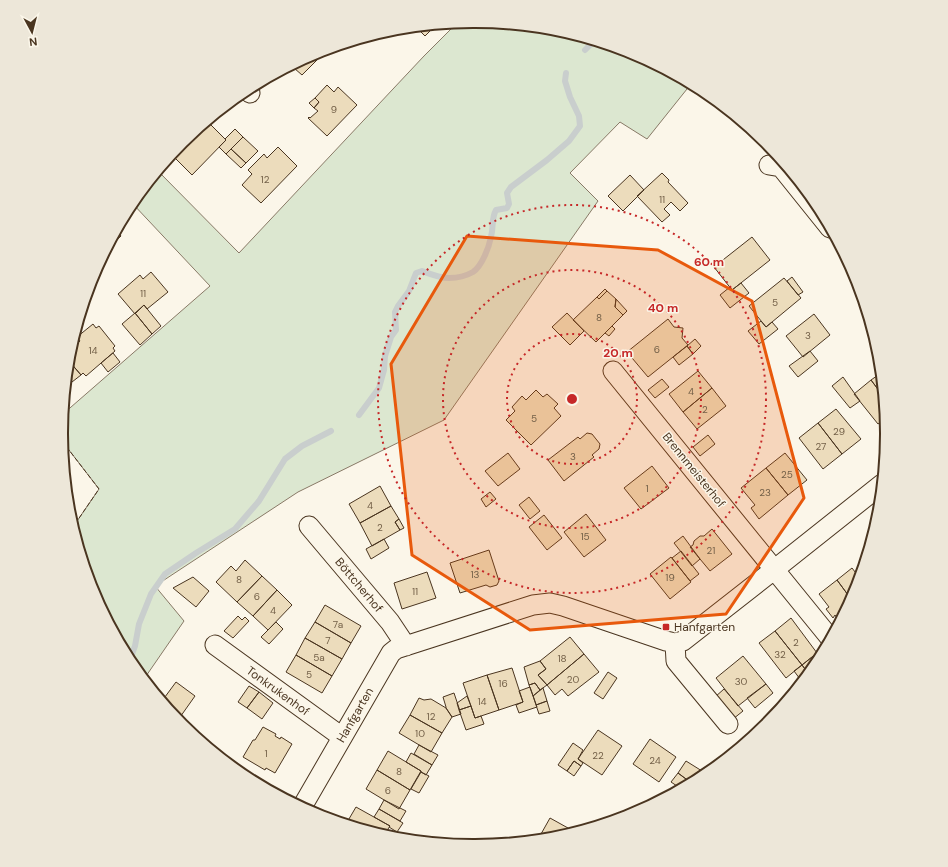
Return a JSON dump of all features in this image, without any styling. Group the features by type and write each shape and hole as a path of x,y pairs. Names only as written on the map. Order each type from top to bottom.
{"street":[{"path":"769,165 780,167"},
{"name":"Brennmeisterhof","path":"613,371 826,634"},
{"path":"728,724 676,662 675,643 683,641 876,489"},
{"name":"Böttcherhof","path":"309,526 390,622 406,646"},
{"name":"Hanfgarten","path":"305,802 391,653 396,649 533,605 550,603 675,643"},
{"name":"Tonkrukenhof","path":"215,645 342,737"}],"highlighted area":[{"path":"467,236 658,250 752,301 804,498 726,614 530,630 412,555 391,364"}],"green space":[{"path":"474,28 527,31 579,42 604,50 653,70 687,89 647,139 620,122 570,173 598,201 444,420 298,492 155,586 184,621 148,674 137,659 110,613 90,564 78,520 99,489 69,450 68,434 69,409 210,286 137,208 162,175 239,253 451,29"}],"building":[{"path":"431,30 425,36 420,31"},
{"path":"317,60 302,75 296,70"},
{"path":"327,85 334,92 338,87 357,105 327,136 308,118 318,111 314,108 319,102 315,98"},
{"path":"315,98 319,102 314,108 309,103"},
{"path":"211,125 226,140 192,175 176,159"},
{"path":"235,129 243,137 226,154 219,147"},
{"path":"243,137 258,151 246,163 231,149"},
{"path":"278,147 297,166 261,203 242,185 252,174 248,170 264,154 267,158"},
{"path":"231,149 246,163 241,168 226,154"},
{"path":"662,173 669,180 668,182 688,203 680,211 671,202 664,209 670,215 662,222 637,196"},
{"path":"630,175 644,190 623,211 608,196"},
{"path":"752,237 770,260 732,290 714,267"},
{"path":"151,272 168,292 147,309 144,305 135,314 118,294 140,275 143,279"},
{"path":"792,277 803,292 798,295 787,281"},
{"path":"784,278 801,298 766,327 749,306"},
{"path":"741,283 749,293 730,308 720,295 730,287 732,290"},
{"path":"605,289 607,291 599,299 597,297"},
{"path":"607,291 616,299 615,307 623,315 596,342 573,320 597,297 599,299"},
{"path":"616,299 627,311 623,315 615,307"},
{"path":"144,305 161,326 152,334 135,313"},
{"path":"135,313 152,334 140,345 122,324"},
{"path":"567,313 584,331 570,345 552,327"},
{"path":"814,314 830,335 803,357 786,336"},
{"path":"668,319 674,327 683,328 682,338 688,345 648,377 627,352"},
{"path":"761,321 766,327 772,322 778,329 759,344 748,331"},
{"path":"93,324 96,328 99,326 115,346 113,348 115,351 86,376 83,373 81,375 74,367 81,334"},
{"path":"612,326 615,329 609,336 605,333"},
{"path":"695,339 701,346 693,354 687,346"},
{"path":"687,346 693,354 679,365 673,357"},
{"path":"810,351 818,361 798,377 789,366"},
{"path":"113,353 120,362 108,372 101,363"},
{"path":"74,367 81,375 72,381"},
{"path":"698,371 712,388 683,412 669,394"},
{"path":"843,377 860,401 850,408 832,386"},
{"path":"875,377 877,388 871,380"},
{"path":"662,379 669,387 655,398 648,390"},
{"path":"871,380 877,388 880,423 878,424 854,394"},
{"path":"712,388 726,406 697,429 683,412"},
{"path":"536,390 543,397 547,394 558,404 554,408 561,416 531,445 506,420 515,411 512,407 522,396 526,400"},
{"path":"836,409 861,439 842,454 818,423"},
{"path":"818,423 842,454 823,469 799,438"},
{"path":"587,433 592,434 600,444 599,449 592,455 594,457 564,481 548,460 578,437 580,439"},
{"path":"708,435 715,444 700,456 693,447"},
{"path":"508,453 520,469 498,486 485,471"},
{"path":"785,453 807,480 788,495 766,468"},
{"path":"652,466 669,488 641,509 624,488"},
{"path":"766,468 788,495 759,519 751,508 755,505 741,488"},
{"path":"380,486 391,506 360,523 349,504"},
{"path":"490,492 496,499 486,507 481,499"},
{"path":"529,497 540,511 530,519 519,505"},
{"path":"391,506 399,519 395,522 400,530 372,546 360,523"},
{"path":"586,514 606,540 584,557 564,532"},
{"path":"544,515 562,538 547,550 529,527"},
{"path":"399,519 404,528 400,530 395,522"},
{"path":"712,529 732,554 710,571 690,547 700,536 704,536"},
{"path":"683,536 700,559 692,566 674,543"},
{"path":"384,539 389,548 371,559 366,549"},
{"path":"489,550 499,581 497,585 490,587 486,585 460,593 450,563"},
{"path":"681,551 699,574 690,581 672,558"},
{"path":"671,557 691,582 670,599 650,574"},
{"path":"245,560 262,576 237,602 216,582 231,566 236,571"},
{"path":"852,568 855,572 847,593 837,580"},
{"path":"427,572 436,598 402,609 394,583"},
{"path":"262,576 277,590 253,616 237,602"},
{"path":"193,577 209,591 196,607 173,588"},
{"path":"837,580 847,593 836,617 835,615 833,618 826,609 829,607 819,594"},
{"path":"277,590 292,605 268,630 253,616"},
{"path":"325,605 361,626 351,643 315,622"},
{"path":"238,616 242,620 245,617 249,621 233,638 224,631"},
{"path":"791,618 816,651 812,657 802,665 775,631"},
{"path":"276,622 283,629 269,644 261,637"},
{"path":"315,622 351,643 342,659 305,638"},
{"path":"775,631 802,665 786,678 759,643"},
{"path":"570,637 584,654 547,685 538,675 546,669 540,661"},
{"path":"305,638 342,659 332,676 296,655"},
{"path":"584,654 599,672 568,696 562,689 555,695 547,685"},
{"path":"296,655 332,676 322,693 286,672"},
{"path":"743,656 766,684 738,706 716,678"},
{"path":"812,657 804,668 802,665"},
{"path":"540,661 546,669 538,675 547,685 540,690 535,683 529,685 524,667"},
{"path":"802,665 804,668 798,677 794,671"},
{"path":"512,668 523,702 499,710 487,675"},
{"path":"608,672 617,678 603,699 594,693"},
{"path":"487,675 499,710 475,718 463,683"},
{"path":"176,682 195,696 182,715 165,696"},
{"path":"535,683 540,690 533,696 529,685"},
{"path":"766,684 773,693 755,708 747,698"},
{"path":"249,686 259,692 247,708 238,702"},
{"path":"530,687 537,707 519,713 516,705 523,702 519,691"},
{"path":"543,688 547,701 536,705 533,696"},
{"path":"724,689 743,711 733,719 715,697"},
{"path":"259,692 273,703 262,719 247,708"},
{"path":"454,693 461,714 452,717 446,708 443,697"},
{"path":"467,696 471,706 459,710 457,703"},
{"path":"419,698 424,700 431,699 446,708 452,717 442,733 410,715"},
{"path":"547,701 550,711 539,714 536,705"},
{"path":"471,706 475,718 481,716 484,724 466,730 459,710"},
{"path":"410,715 442,733 431,752 399,733"},
{"path":"263,727 276,734 275,736 280,739 281,737 292,744 275,773 266,768 265,770 243,757"},
{"path":"598,730 622,746 602,775 578,759"},
{"path":"650,739 676,757 659,782 633,764"},
{"path":"573,743 583,750 578,759 583,763 581,766 574,761 567,771 558,765"},
{"path":"419,745 438,755 432,765 414,754"},
{"path":"388,751 421,771 410,790 377,770"},
{"path":"411,753 432,765 426,775 406,762"},
{"path":"574,761 581,766 574,776 567,771"},
{"path":"686,761 700,770 686,779 678,773"},
{"path":"377,770 410,790 399,809 366,789"},
{"path":"421,772 429,776 419,793 411,789"},
{"path":"678,773 686,779 676,785 671,782"},
{"path":"384,800 406,811 400,821 379,809"},
{"path":"356,807 390,826 388,829 349,819"},
{"path":"379,809 403,823 397,831 396,831 389,827 390,826 374,817"},
{"path":"550,818 567,828 553,831 541,833"}],"waterway":[{"path":"585,50 590,45"},
{"path":"359,415 379,388 384,370 385,356 391,337 396,330 395,312 409,291 416,273 422,271 439,277 452,278 467,275 473,272 482,261 489,246 494,213 496,210 507,208 509,204 507,193 511,187 547,160 569,141 580,126 579,116 570,97 565,81 566,73"},
{"path":"133,652 139,624 151,594 165,574 235,529 259,501 285,459 302,446 331,431"}],"fence":[{"path":"69,450 99,489 78,520"}],"place":[{"name":"Hanfgarten","path":"666,627"}]}
